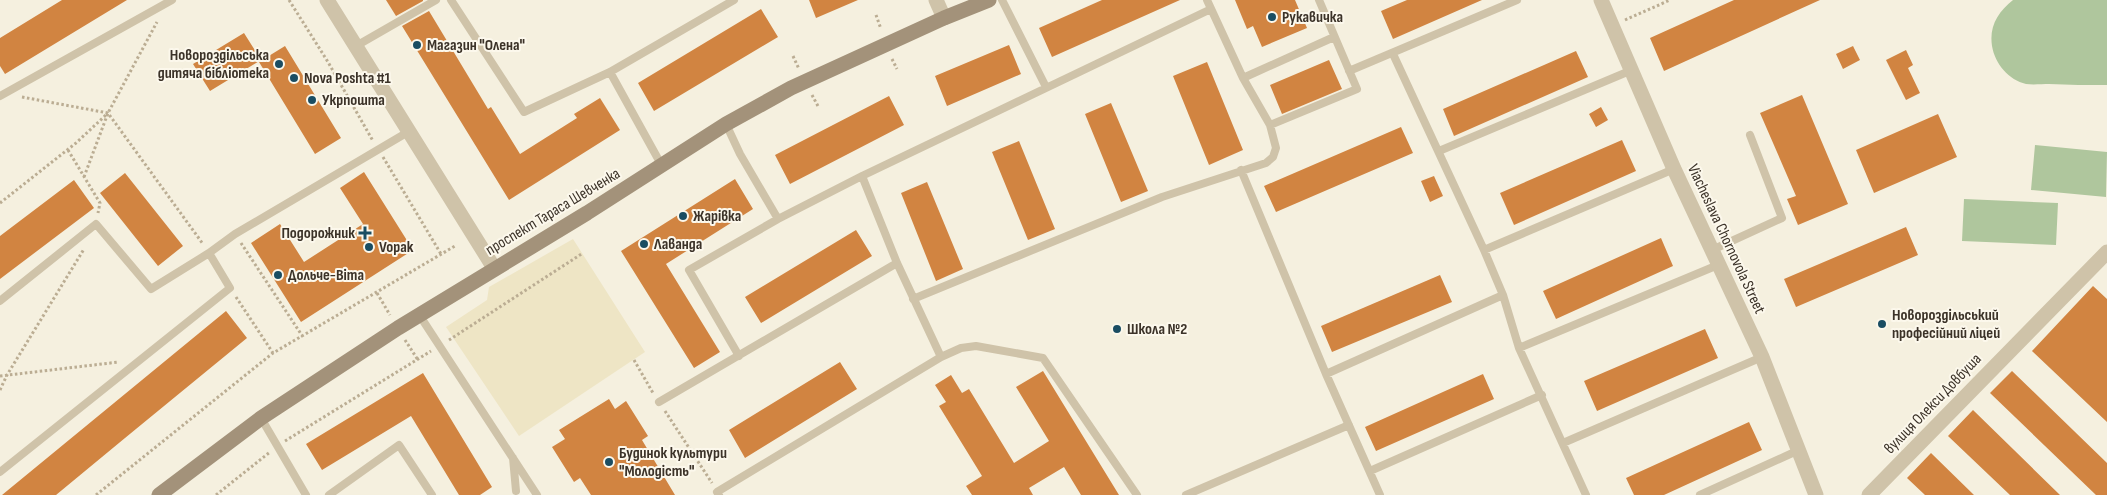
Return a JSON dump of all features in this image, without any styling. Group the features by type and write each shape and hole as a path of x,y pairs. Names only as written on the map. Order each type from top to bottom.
{"street":[{"path":"327,0 494,268"},
{"path":"936,0 944,18"},
{"name":"проспект Тараса Шевченка","path":"159,495 261,418 398,328 662,166 726,124 791,88 944,18 989,0"},
{"name":"Viacheslava Chornovola Street","path":"1601,0 1674,169 1762,357 1816,495"},
{"name":"вулиця Олекси Довбуша","path":"1869,495 2107,252"}],"lane":[{"path":"356,46 436,0"},
{"path":"452,0 524,112 610,72 734,0"},
{"path":"1002,0 1046,87"},
{"path":"914,299 1162,197 1266,163 1273,157 1276,148 1270,126 1243,78 1207,0"},
{"path":"1270,126 1357,89 1319,0"},
{"path":"1349,71 1517,0"},
{"path":"2,94 170,1"},
{"path":"739,356 689,270 778,219 862,176 1211,9"},
{"path":"1243,78 1334,37"},
{"path":"1393,54 1484,250 1503,295 1520,348 1586,495"},
{"path":"1438,151 1632,70"},
{"path":"610,72 662,166"},
{"path":"726,124 740,154 778,219"},
{"path":"0,300 96,224 151,289 209,253 235,234 408,132"},
{"path":"1712,250 1782,218 1750,135"},
{"path":"1484,250 1674,169"},
{"path":"1241,170 1326,374 1380,495"},
{"path":"862,176 897,263 941,357"},
{"path":"0,472 230,288 209,253"},
{"path":"659,402 897,263"},
{"path":"1520,348 1718,265"},
{"path":"1326,374 1503,295"},
{"path":"420,316 537,495"},
{"path":"718,494 941,357 962,348 976,346 1043,358 1137,495"},
{"path":"1563,443 1762,357"},
{"path":"1370,471 1542,396"},
{"path":"261,418 306,495"},
{"path":"1186,495 1350,425"},
{"path":"329,495 399,445 432,495"},
{"path":"1700,495 1799,450"},
{"path":"513,456 516,491"}],"path":[{"path":"289,0 328,62 441,254"},
{"path":"1625,20 1670,0"},
{"path":"84,176 108,113 170,1"},
{"path":"876,15 881,29"},
{"path":"892,59 896,69"},
{"path":"2,94 108,113 209,253"},
{"path":"0,203 68,150 108,113"},
{"path":"0,390 7,375 78,261 96,224 100,203 68,150"},
{"path":"235,234 303,336"},
{"path":"96,495 273,353 455,246"},
{"path":"216,495 277,446 418,360 583,253"},
{"path":"230,288 273,353"},
{"path":"377,293 390,315"},
{"path":"405,340 418,360"},
{"path":"0,376 140,360"},
{"path":"634,360 718,494"}],"green space":[{"path":"2013,0 2107,0 2107,85 2026,84 2009,75 1996,59 1991,39 1996,20 2003,9"},
{"path":"2035,145 2107,152 2106,197 2031,190"},
{"path":"1964,199 2058,203 2056,245 1962,241"}],"shaded area":[{"path":"573,239 645,352 519,436 446,327 487,300 489,287"}],"building":[{"path":"62,0 127,0 5,74 0,66 0,38"},
{"path":"386,0 423,0 423,1 396,16"},
{"path":"809,0 858,0 816,18"},
{"path":"1102,0 1180,0 1052,57 1039,28"},
{"name":"Рукавичка","path":"1235,0 1295,0 1307,28 1262,47 1253,26 1247,29"},
{"path":"1407,0 1482,0 1393,39 1381,11"},
{"path":"1734,0 1820,0 1664,71 1650,38"},
{"path":"761,9 778,37 654,111 638,83"},
{"path":"429,11 488,109 491,107 520,154 577,118 574,114 600,98 620,130 509,200 402,26"},
{"path":"244,33 261,60 210,91 193,64"},
{"path":"1009,45 1021,74 947,106 935,76"},
{"path":"285,46 341,138 315,154 259,62"},
{"path":"1853,46 1860,60 1843,69 1836,54"},
{"path":"1906,50 1913,65 1908,68 1920,93 1906,100 1886,60"},
{"path":"1576,51 1588,77 1454,136 1443,109"},
{"path":"1329,60 1342,89 1282,114 1270,85"},
{"path":"1207,62 1243,150 1209,165 1173,76"},
{"path":"1802,95 1848,204 1798,225 1787,199 1796,196 1760,113"},
{"path":"889,96 904,125 790,184 775,155"},
{"path":"1111,103 1148,191 1121,202 1085,114"},
{"path":"1601,107 1608,120 1596,127 1589,114"},
{"path":"1938,114 1957,157 1874,193 1856,150"},
{"path":"1401,127 1413,153 1276,212 1264,186"},
{"path":"1622,140 1636,171 1514,225 1500,193"},
{"path":"1019,141 1055,229 1028,240 992,152"},
{"name":"Vopak","path":"364,172 413,250 301,322 251,243 280,224 304,262 363,224 340,188"},
{"path":"125,173 183,246 158,266 100,193"},
{"path":"1434,176 1443,196 1430,202 1421,181"},
{"path":"735,179 753,209 666,264 720,352 694,368 621,251"},
{"path":"74,180 94,208 0,279 0,236"},
{"path":"927,182 963,269 936,281 901,193"},
{"path":"1906,227 1918,255 1796,307 1784,279"},
{"path":"856,230 872,256 761,323 745,297"},
{"path":"1661,238 1673,266 1556,319 1543,291"},
{"path":"1440,275 1452,302 1332,352 1321,326"},
{"path":"2093,286 2107,299 2107,422 2032,351"},
{"path":"226,311 247,338 56,495 2,495"},
{"path":"1705,329 1718,358 1597,411 1584,381"},
{"path":"840,362 857,389 745,458 729,430"},
{"path":"1043,371 1119,495 1081,495 1064,467 1029,488 1033,495 972,495 966,486 982,476 939,406 946,402 935,385 951,375 962,393 969,389 1014,463 1049,441 1016,387"},
{"path":"2012,371 2107,463 2107,495 2096,495 1990,393"},
{"path":"423,373 492,487 480,495 459,495 411,416 322,470 306,444"},
{"path":"1483,374 1494,399 1376,451 1365,427"},
{"name":"Будинок культури \"Молодість\"","path":"609,399 615,409 626,401 648,436 642,440 675,495 591,495 580,478 574,482 552,447 565,439 559,430"},
{"path":"1973,410 2060,495 2010,495 1948,436"},
{"path":"1749,422 1762,450 1664,495 1634,495 1626,478"},
{"path":"1931,453 1974,495 1925,495 1907,478"}],"place":[{"name":"Рукавичка","path":"1272,17"},
{"name":"Магазин \"Олена\"","path":"417,45"},
{"name":"Новороздільська дитяча бібліотека","path":"279,64"},
{"name":"Nova Poshta #1","path":"294,78"},
{"name":"Укрпошта","path":"312,100"},
{"name":"Жарівка","path":"683,216"},
{"name":"Подорожник","path":"365,233"},
{"name":"Лаванда","path":"644,244"},
{"name":"Vopak","path":"369,247"},
{"name":"Дольче-Віта","path":"278,275"},
{"name":"Новороздільський професійний ліцей","path":"1882,324"},
{"name":"Школа №2","path":"1117,329"},
{"name":"Будинок культури \"Молодість\"","path":"609,462"}]}
